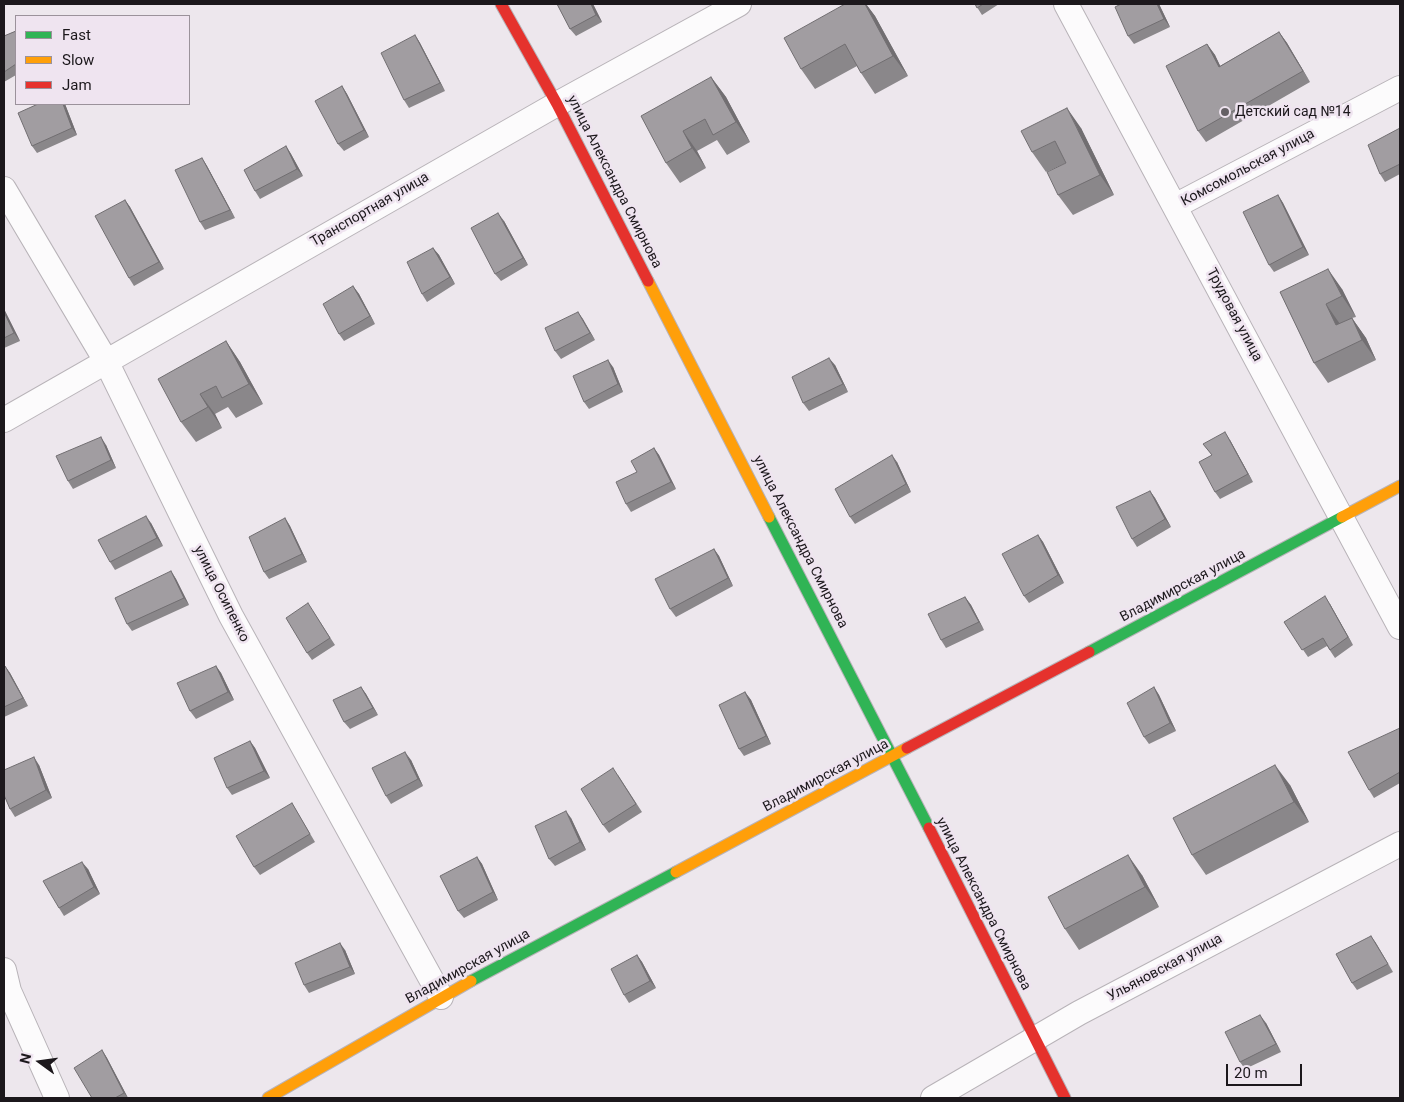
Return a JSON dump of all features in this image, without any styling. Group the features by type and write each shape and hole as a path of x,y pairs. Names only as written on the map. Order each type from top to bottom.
{"street":[{"name":"улица Александра Смирнова","path":"501,4 557,104 893,758 1065,1098"},
{"name":"Транспортная улица","path":"4,420 557,104 739,4"},
{"name":"Трудовая улица","path":"1066,4 1400,626"},
{"name":"Комсомольская улица","path":"1175,206 1400,88"},
{"name":"улица Осипенко","path":"4,189 106,361 231,616 441,997"},
{"name":"Владимирская улица","path":"268,1098 441,997 893,758 1400,486"},
{"name":"Ульяновская улица","path":"933,1098 1079,1013 1400,844"},
{"path":"4,970 10,991 57,1098"}],"building":[{"path":"557,4 591,4 596,15 570,29"},
{"path":"845,4 865,4 893,56 861,73 845,44 801,69 784,38"},
{"path":"975,4 983,4 977,8"},
{"path":"1121,4 1157,4 1164,19 1128,36 1115,7"},
{"path":"15,31 15,65 4,72 4,36"},
{"name":"Детский сад №14","path":"1279,32 1303,71 1198,131 1166,66 1207,44 1219,67"},
{"path":"415,35 440,83 404,100 381,53"},
{"path":"711,77 736,122 713,135 705,119 683,131 692,148 666,163 641,116"},
{"path":"342,86 364,130 338,144 315,101"},
{"path":"36,105 63,105 72,128 32,146 18,113"},
{"path":"1067,108 1100,175 1058,195 1047,172 1066,163 1055,141 1032,152 1021,131"},
{"path":"1400,128 1400,164 1380,174 1368,145"},
{"path":"286,146 297,169 255,191 244,170"},
{"path":"202,158 230,210 200,222 175,170"},
{"path":"1278,195 1303,247 1269,265 1243,212"},
{"path":"125,200 159,262 129,278 95,216"},
{"path":"498,213 523,258 495,274 471,228"},
{"path":"433,248 450,277 422,294 407,262"},
{"path":"1328,269 1342,296 1326,304 1336,325 1352,318 1362,340 1314,363 1280,292"},
{"path":"353,286 370,316 339,334 323,304"},
{"path":"4,312 14,333 4,338"},
{"path":"578,312 590,333 555,351 545,328"},
{"path":"226,341 249,384 222,398 216,386 200,394 208,407 181,422 158,379"},
{"path":"829,358 843,384 803,403 792,377"},
{"path":"608,360 618,384 584,402 573,376"},
{"path":"1225,432 1248,474 1215,492 1199,462 1212,455 1203,444"},
{"path":"101,437 111,460 68,481 56,456"},
{"path":"654,448 671,482 626,504 616,482 637,472 631,461"},
{"path":"892,455 906,484 850,517 835,489"},
{"path":"1150,491 1165,519 1132,539 1116,507"},
{"path":"146,516 157,538 110,562 98,540"},
{"path":"285,518 302,554 264,572 249,537"},
{"path":"1038,535 1058,575 1024,596 1002,554"},
{"path":"714,549 728,578 670,609 655,579"},
{"path":"171,571 184,598 127,624 115,598"},
{"path":"1325,596 1348,637 1330,650 1323,638 1302,650 1284,622"},
{"path":"965,597 979,622 941,640 928,614"},
{"path":"308,603 330,638 307,653 286,618"},
{"path":"4,666 23,698 4,707"},
{"path":"216,666 228,692 190,711 177,683"},
{"path":"361,687 373,708 344,722 333,700"},
{"path":"1154,687 1170,723 1144,737 1127,703"},
{"path":"745,692 766,736 739,749 719,705"},
{"path":"1400,728 1400,772 1369,790 1348,752"},
{"path":"250,741 264,771 227,788 214,758"},
{"path":"405,752 418,779 386,796 372,768"},
{"path":"34,757 46,790 10,809 4,795 4,770"},
{"path":"1275,765 1294,802 1192,855 1173,818"},
{"path":"613,768 636,804 603,825 581,789"},
{"path":"292,803 310,834 254,867 236,836"},
{"path":"566,811 580,842 549,859 535,826"},
{"path":"1128,855 1145,887 1065,929 1048,897"},
{"path":"477,857 493,892 458,911 440,876"},
{"path":"82,862 94,887 59,908 43,881"},
{"path":"1371,936 1388,964 1352,983 1336,954"},
{"path":"340,943 350,967 304,985 295,963"},
{"path":"637,955 650,981 624,995 611,969"},
{"path":"1260,1015 1276,1044 1240,1062 1225,1032"},
{"path":"102,1050 124,1093 115,1098 92,1098 74,1068"}],"traffic: fast":[{"path":"769,517 929,828"},
{"path":"1089,652 1342,517"},
{"path":"471,981 676,872"}],"traffic: slow":[{"path":"648,281 769,517"},
{"path":"1342,517 1400,486"},
{"path":"676,872 907,748"},
{"path":"268,1098 471,981"}],"traffic: jam":[{"path":"501,4 557,104 648,281"},
{"path":"907,748 1089,652"},
{"path":"929,828 1065,1098"}],"place":[{"name":"Детский сад №14","path":"1225,112"}]}
